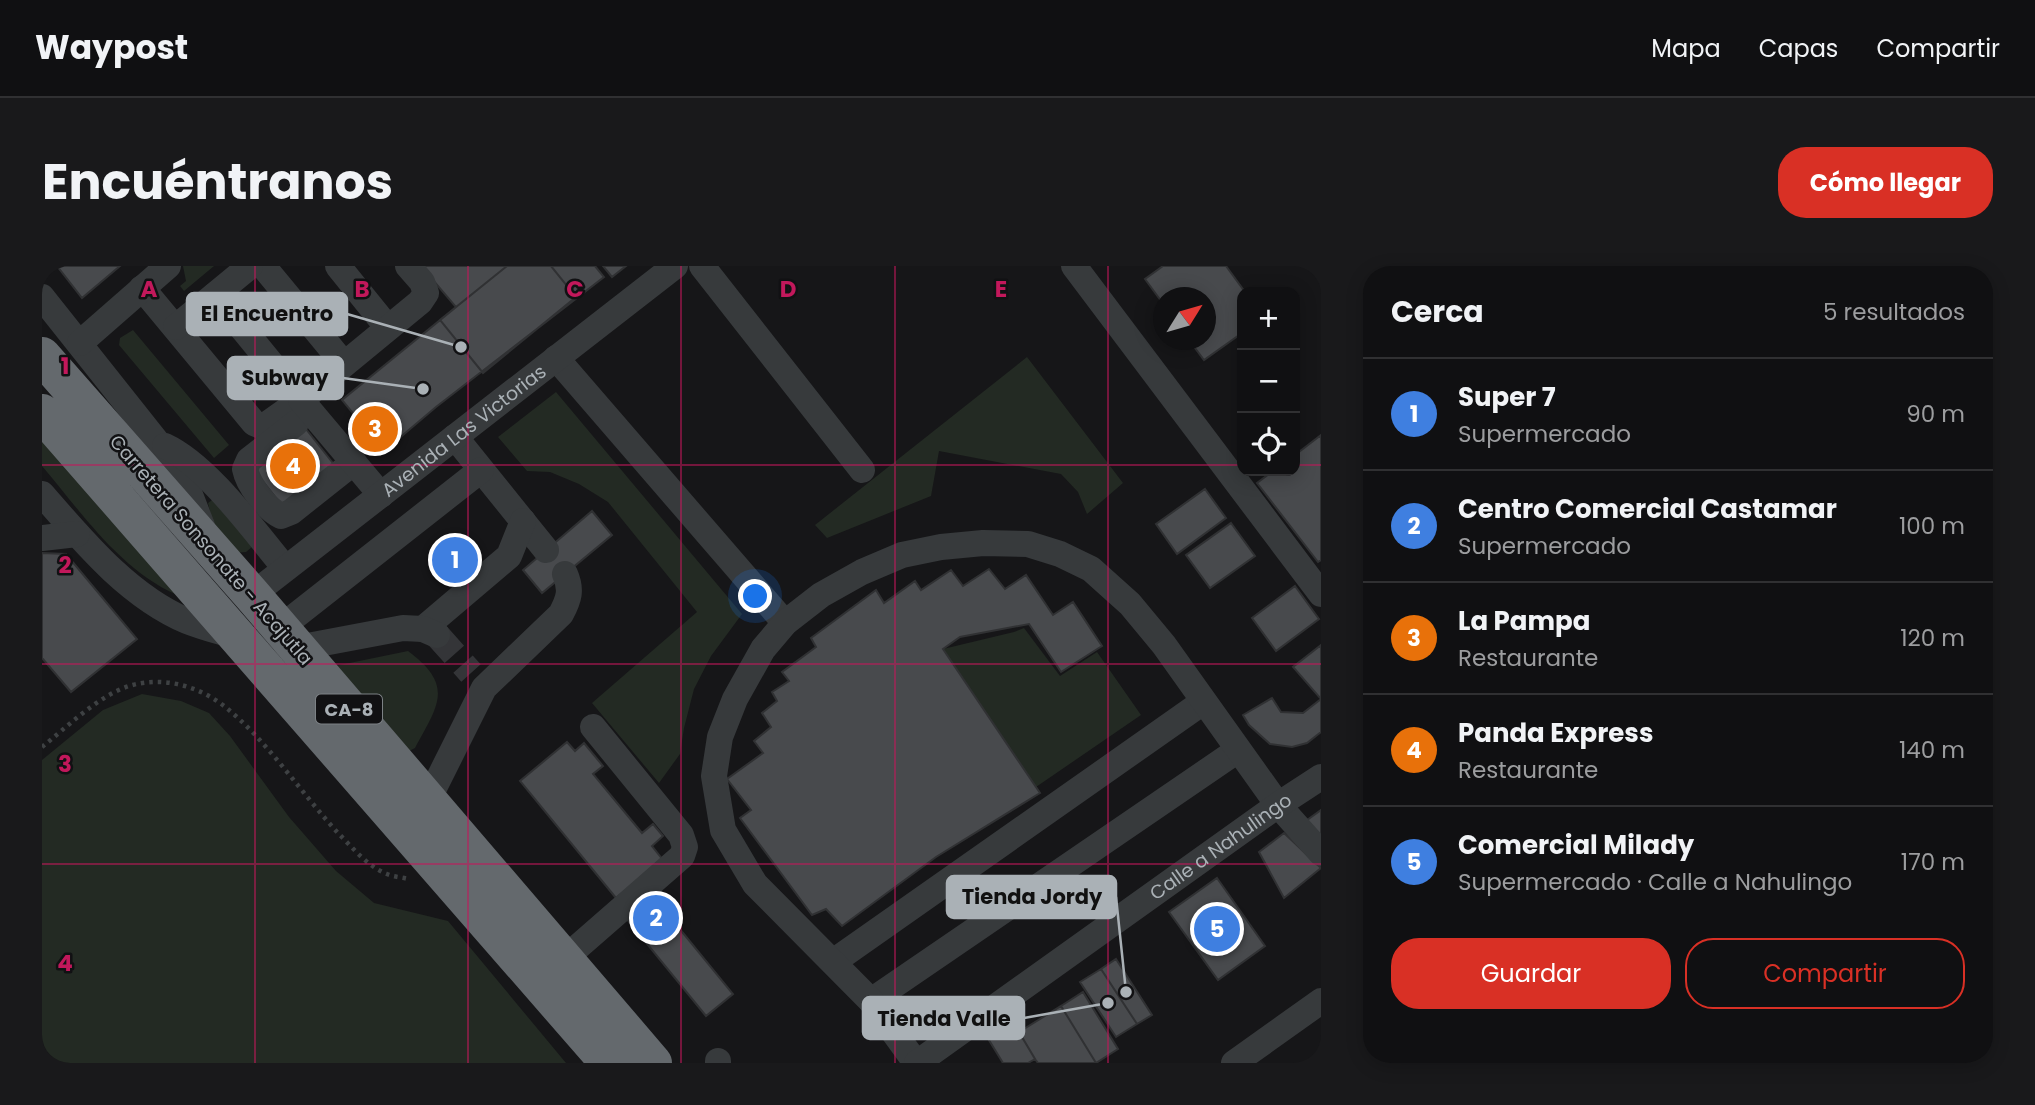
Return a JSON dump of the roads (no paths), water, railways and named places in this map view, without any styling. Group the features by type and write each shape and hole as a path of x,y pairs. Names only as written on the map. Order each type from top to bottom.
{"highway":[{"name":"Carretera Sonsonate - Acajutla","path":"42,356 252,595 653,1063"},
{"name":"Carretera Sonsonate - Acajutla","path":"42,413 609,1063"}],"street":[{"path":"80,343 168,266"},
{"path":"176,327 250,266"},
{"path":"263,266 344,365"},
{"path":"338,266 388,328"},
{"path":"354,462 282,516 275,513 247,478 245,469 249,460 344,365 420,302 426,293 422,282 408,266"},
{"name":"Avenida Las Victorias","path":"252,595 675,266"},
{"path":"702,266 862,470"},
{"path":"1074,266 1321,594"},
{"path":"142,288 254,422 263,427 306,405"},
{"path":"215,295 381,495"},
{"path":"42,297 157,442 187,487 210,548"},
{"path":"556,358 785,623"},
{"path":"455,437 546,550"},
{"path":"157,442 182,454 201,470 285,568"},
{"path":"288,638 481,470"},
{"path":"42,494 77,534 122,577 156,604 188,621 240,638"},
{"path":"288,638 403,628 430,632 509,556 523,521"},
{"path":"42,538 77,534"},
{"path":"917,1063 871,1001 755,884 723,830 714,776 720,737 735,699 763,649 785,623 831,589 862,572 902,555 983,542 1028,544 1060,554 1091,569 1130,604 1164,645 1278,805 1321,853"},
{"path":"428,800 477,681 561,614 569,600 570,585 565,574"},
{"path":"833,962 1203,702"},
{"path":"564,959 682,856 685,848 681,835 593,727"},
{"path":"871,1001 1238,750"},
{"name":"Calle a Nahulingo","path":"917,1063 1321,777"},
{"path":"1234,1063 1321,1001"}],"tunnel":[{"path":"437,635 471,673"}],"place":[{"name":"El Encuentro","path":"461,347"},
{"name":"Subway","path":"423,389"},
{"name":"La Pampa","path":"375,429"},
{"name":"Panda Express","path":"293,466"},
{"name":"Super 7","path":"455,560"},
{"name":"Centro Comercial Castamar","path":"656,918"},
{"name":"Comercial Milady","path":"1217,929"},
{"name":"Tienda Jordy","path":"1126,992"},
{"name":"Tienda Valle","path":"1108,1003"}]}
